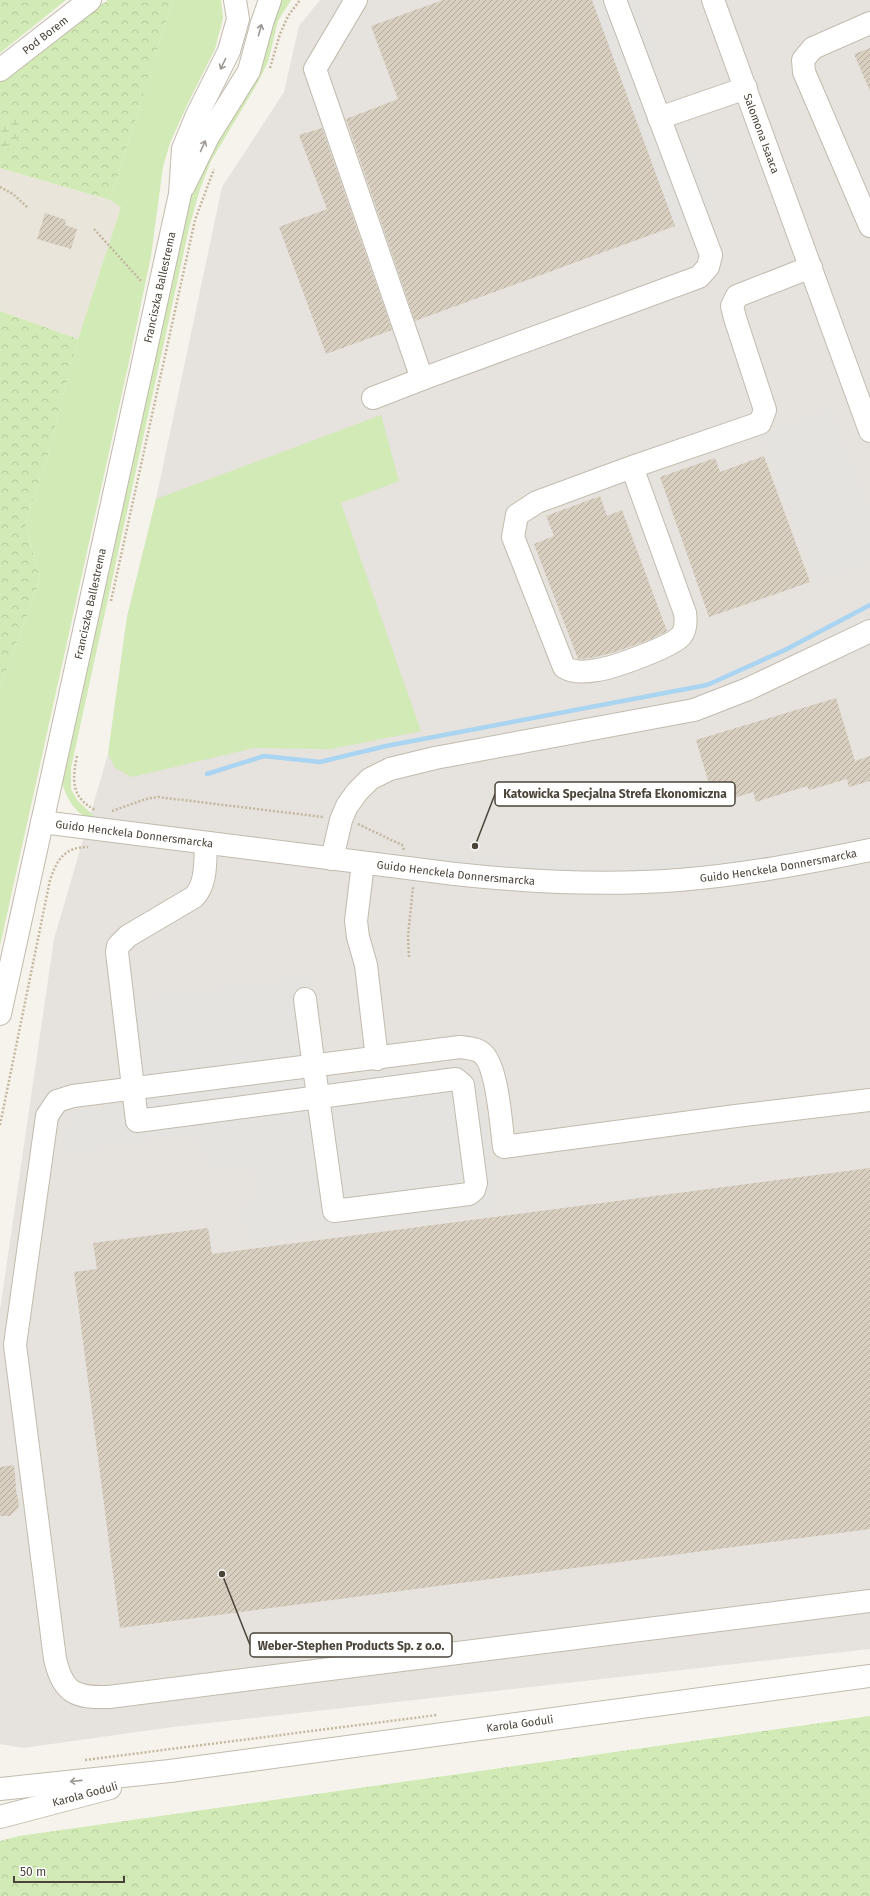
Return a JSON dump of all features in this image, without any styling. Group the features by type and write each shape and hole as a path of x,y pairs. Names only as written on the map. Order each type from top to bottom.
{"street":[{"name":"Pod Borem","path":"0,70 90,0"},
{"name":"Franciszka Ballestrema","path":"0,1014 180,194 183,149 197,115 229,51 238,19 236,0"},
{"name":"Franciszka Ballestrema","path":"180,194 208,137 249,71 270,0"},
{"path":"356,0 315,69 422,379"},
{"path":"373,398 699,277 708,267 711,255 615,0"},
{"name":"Salomona Isaaca","path":"713,0 812,267 870,431"},
{"path":"870,22 813,48 803,60 804,72 870,226"},
{"path":"660,118 746,88"},
{"path":"632,467 686,613 687,622 681,636 666,646 630,660 598,670 570,671 564,667 513,537 517,515 537,502 632,467 760,424 765,410 732,306 737,296 812,267"},
{"path":"332,859 341,820 347,806 357,792 370,779 390,769 435,758 694,710 748,689 870,631"},
{"name":"Guido Henckela Donnersmarcka","path":"42,822 363,863 503,879 584,883 677,880 767,870 870,850"},
{"path":"206,843 204,879 199,892 194,897 128,936 118,946 117,961 137,1121 318,1097 456,1079 463,1085 476,1183 474,1190 469,1194 334,1211 318,1097 305,999"},
{"path":"363,863 356,907 356,921 358,937 366,965 378,1059"},
{"path":"504,1147 494,1076 490,1063 483,1053 474,1049 460,1047 378,1059 73,1096 57,1101 47,1116 15,1345 55,1659 58,1673 64,1685 76,1694 91,1697 109,1697 870,1601"},
{"path":"472,1153 504,1147 736,1116 870,1100"},
{"name":"Karola Goduli","path":"0,1789 170,1771 870,1676"},
{"name":"Karola Goduli","path":"0,1817 170,1771"}],"path":[{"path":"268,74 280,34 288,16 300,0"},
{"path":"111,602 195,220 216,165"},
{"path":"0,188 13,194 28,208"},
{"path":"94,229 113,248 141,282 159,290"},
{"path":"78,751 73,785 81,799 94,810 101,811"},
{"path":"106,812 118,810 146,799 158,797 326,818"},
{"path":"354,823 402,845 404,849"},
{"path":"0,1125 50,880 56,862 67,852 76,848 86,847"},
{"path":"409,958 408,936 413,887"}],"shaded area":[{"path":"320,0 870,0 870,1649 173,1727 23,1748 0,1744 0,1310 54,939 108,754 127,617 156,499 222,187 284,92 299,26"},
{"path":"592,0 606,0 689,221 675,226"},
{"path":"624,0 634,0 657,60 648,64"},
{"path":"692,154 713,209 704,213 683,156"},
{"path":"0,168 110,200 121,207 78,339 0,311"},
{"path":"830,410 870,516 870,560 817,580 763,435"},
{"path":"851,838 857,843 803,854 672,874 553,873 422,861 435,855 546,866 619,867 709,861 780,852"},
{"path":"308,978 324,1079 462,1065 463,1078 479,1077 498,1209 348,1231 331,1230 253,1242 250,1223 239,1225 242,1205 258,1203 253,1164 208,1170 205,1150 199,1151 196,1131 66,1151 63,1129 71,1128 69,1112 148,1101 134,1001"}],"green space":[{"path":"0,0 66,0 0,53"},
{"path":"108,0 173,0 110,200 0,168 0,81"},
{"path":"173,0 221,0 223,18 215,49 170,143 163,167 151,256 130,357 0,946 0,688 40,580 25,522 48,454 78,339 121,207 110,200"},
{"path":"281,0 291,0 278,21 268,62 257,84 211,161 200,189 189,228 71,768 71,789 77,800 94,816 93,821 81,814 73,806 62,783 181,233 195,181 275,9"},
{"path":"16,119 25,124 24,129 16,142 0,155 0,124"},
{"path":"0,311 78,339 48,454 25,522 40,580 0,688"},
{"path":"381,415 399,481 341,503 421,731 331,749 254,748 132,777 115,768 108,754 127,617 156,499"},
{"path":"870,1716 870,1896 0,1896 0,1841 19,1836"}],"building":[{"path":"443,0 592,0 675,226 415,321 346,119 398,99 371,26"},
{"path":"870,48 870,91 854,54"},
{"path":"322,128 392,330 326,354 279,227 327,209 299,135"},
{"path":"45,213 66,220 65,225 77,229 71,249 37,239"},
{"path":"764,456 810,582 709,617 660,477 715,458 720,472"},
{"path":"600,496 607,516 622,510 667,631 649,640 612,653 591,658 578,659 534,544 554,536 546,516"},
{"path":"836,698 855,761 870,756 870,781 849,787 847,779 809,790 807,786 756,802 753,792 715,804 696,740"},
{"path":"870,1168 870,1529 120,1628 74,1272 97,1269 93,1243 208,1228 212,1254"},
{"path":"14,1465 15,1486 19,1503 18,1508 10,1516 0,1516 0,1467"}],"waterway":[{"path":"207,774 264,756 320,762 386,746 707,685 785,650 870,605"}],"place":[{"name":"Katowicka Specjalna Strefa Ekonomiczna","path":"475,846"},
{"name":"Weber-Stephen Products Sp. z o.o.","path":"222,1574"}]}
